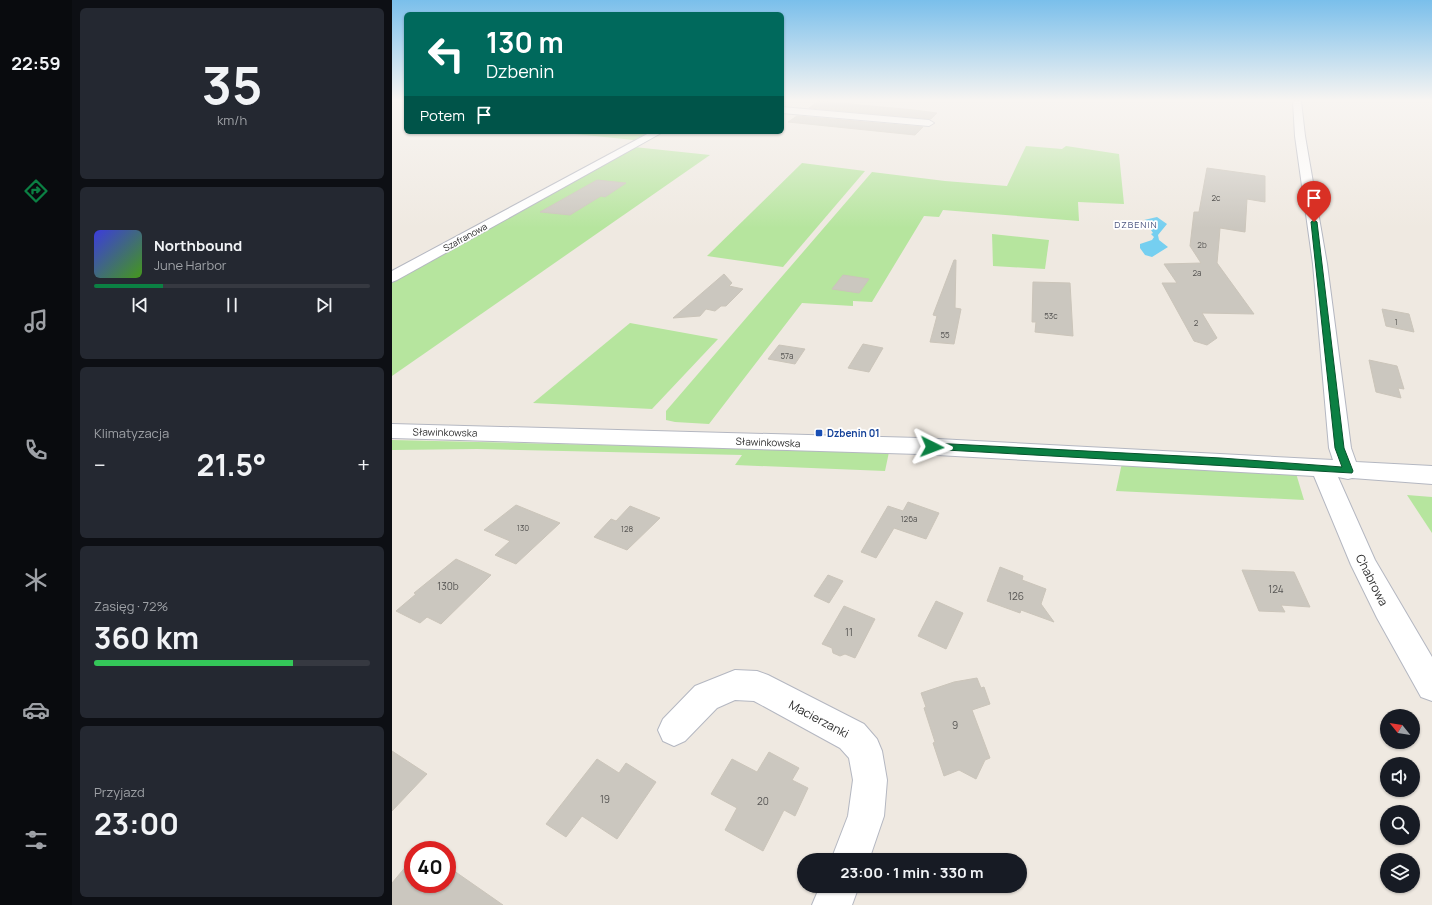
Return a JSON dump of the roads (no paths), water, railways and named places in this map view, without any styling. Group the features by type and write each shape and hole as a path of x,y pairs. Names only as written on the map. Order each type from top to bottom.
{"street":[{"name":"Szafranowa","path":"392,276 637,143"},
{"path":"1301,143 1320,264 1340,448 1336,470"},
{"name":"Sławinkowska","path":"392,431 919,446 1221,461 1432,476"},
{"name":"Chabrowa","path":"1336,470 1364,565 1387,609 1432,686"},
{"name":"Macierzanki","path":"674,730 706,697 735,685 757,686 852,736 865,751 870,780 866,816 853,853"},
{"path":"832,905 837,893"}],"water":[{"path":"1157,217 1167,224 1158,235 1159,240 1168,247 1152,257 1145,255 1140,248 1140,244 1152,240 1154,237 1151,234 1153,233 1151,230 1158,226 1157,223 1144,220"}],"place":[{"name":"Dzbenin 01","path":"819,433"}],"district":[{"name":"DZBENIN","path":"1136,224"}]}
